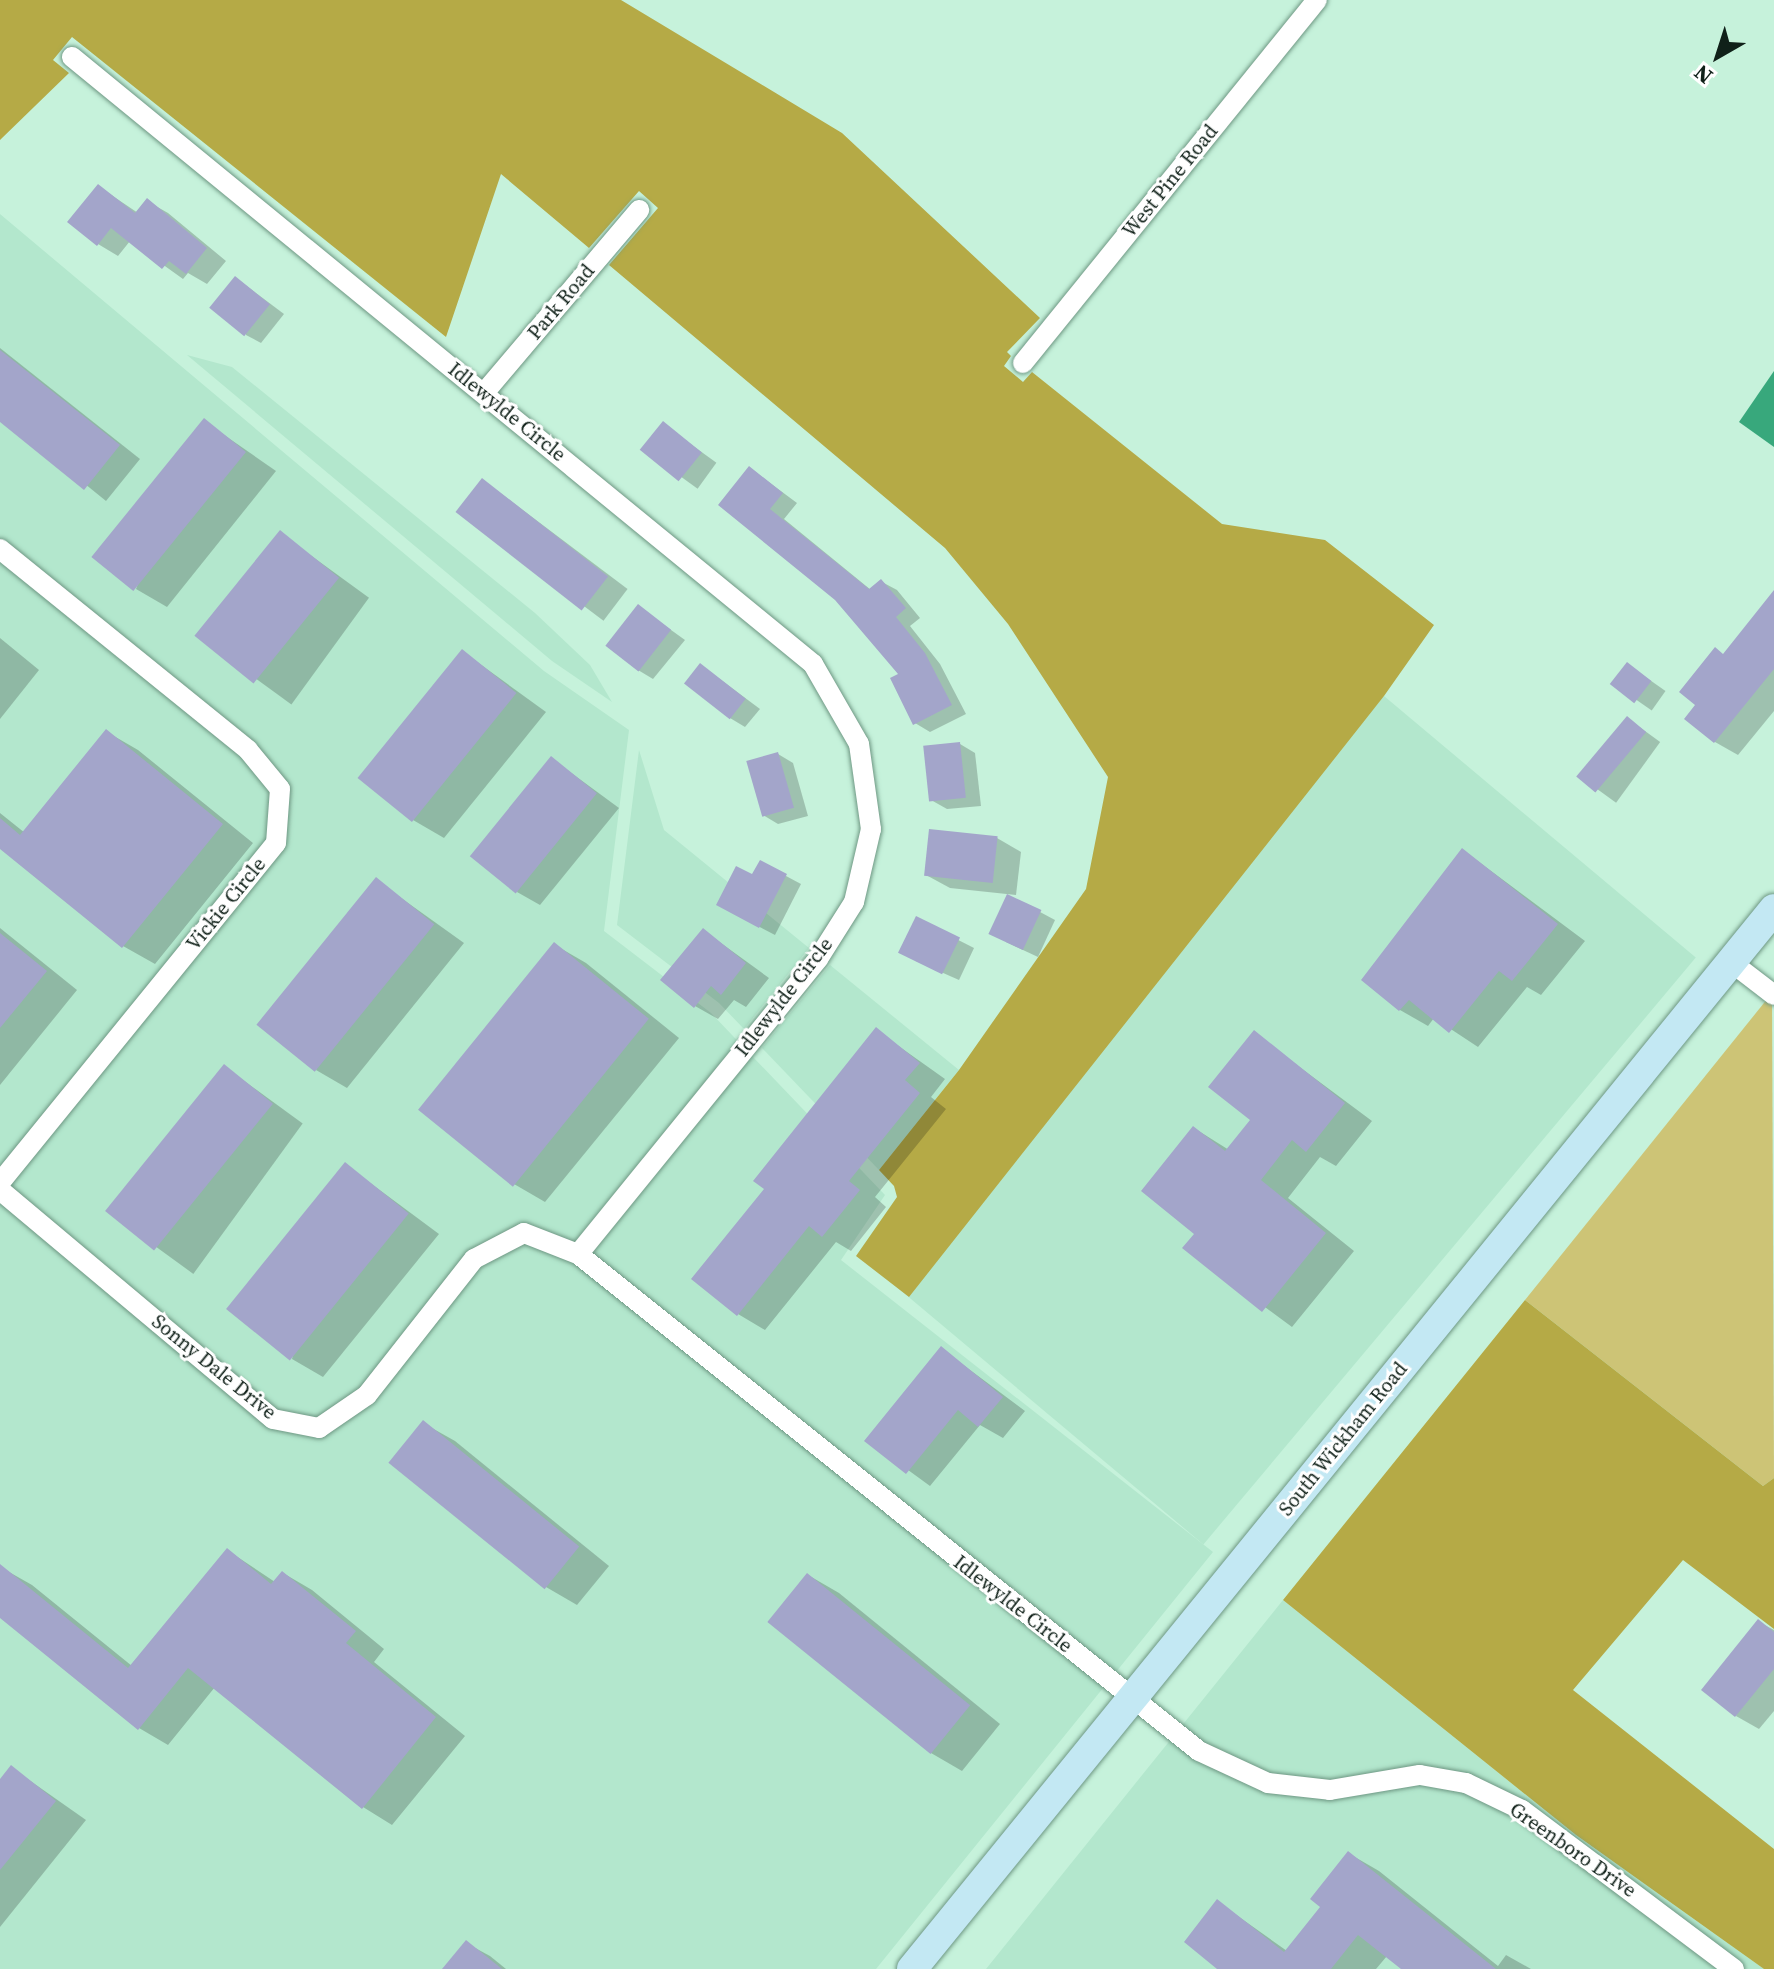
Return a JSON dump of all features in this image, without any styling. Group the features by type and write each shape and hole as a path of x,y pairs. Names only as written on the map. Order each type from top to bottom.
{"main road":[{"name":"South Wickham Road","path":"912,1969 1774,909"}],"street":[{"name":"West Pine Road","path":"1023,363 1317,0"},
{"name":"Idlewylde Circle","path":"72,57 813,664 859,744 871,829 854,902 818,959 578,1254 1133,1699"},
{"name":"Park Road","path":"484,393 639,210"},
{"name":"Vickie Circle","path":"0,549 248,750 280,789 276,843 0,1183"},
{"path":"1731,962 1774,995"},
{"name":"Sonny Dale Drive","path":"0,1190 273,1419 319,1428 367,1395 474,1259 524,1233 578,1254"},
{"name":"Greenboro Drive","path":"1133,1699 1199,1751 1268,1783 1330,1790 1420,1775 1466,1783 1522,1810 1734,1969"}],"shaded area":[{"path":"0,0 621,0 842,133 1040,318 1007,352 1011,356 1004,366 1023,382 1032,372 1222,524 1325,540 1434,625 1384,696 909,1297 856,1256 897,1197 894,1186 879,1170 959,1070 1086,889 1108,777 1008,624 945,548 609,265 658,208 639,191 589,248 501,174 446,337 72,37 53,60 69,73 0,140"},
{"path":"0,214 544,671 629,730 604,931 711,1013 885,1195 841,1260 1213,1552 876,1969 0,1969"},
{"path":"187,355 232,367 535,613 590,665 612,702 552,661"},
{"path":"1774,371 1774,447 1739,422"},
{"path":"1384,696 1696,958 1203,1544 892,1283"},
{"path":"639,750 664,830 809,948 744,1029 719,1003 617,925"},
{"path":"830,965 959,1070 879,1170 762,1048"},
{"path":"1772,993 1774,1478 1763,1486 1525,1300"},
{"path":"1525,1300 1763,1486 1774,1478 1774,1629 1683,1560 1573,1690 1774,1849 1774,1969 1764,1969 1576,1835 1283,1600"},
{"path":"1283,1600 1576,1835 1764,1969 986,1969"}],"building":[{"path":"98,184 135,213 147,198 207,248 186,274 169,261 162,269 111,228 97,246 67,222"},
{"path":"235,276 270,304 244,336 209,308"},
{"path":"0,350 120,445 84,490 0,422"},
{"path":"204,418 246,452 133,591 91,557"},
{"path":"663,421 702,452 679,481 640,450"},
{"path":"749,466 783,493 770,509 869,589 881,579 906,608 896,617 925,653 952,705 913,725 890,678 898,674 835,600 718,505"},
{"path":"482,478 608,577 582,610 456,512"},
{"path":"280,530 339,578 253,684 194,636"},
{"path":"1774,590 1774,669 1714,743 1684,719 1695,705 1679,692 1715,647 1723,654"},
{"path":"638,604 671,630 638,672 605,646"},
{"path":"462,649 516,693 412,822 358,778"},
{"path":"1627,662 1651,681 1634,703 1610,684"},
{"path":"700,663 746,699 730,719 684,683"},
{"path":"1627,716 1646,732 1595,793 1576,777"},
{"path":"106,729 223,824 122,948 0,849 0,818 20,835"},
{"path":"960,742 966,798 929,802 923,746"},
{"path":"778,752 794,808 762,817 746,761"},
{"path":"551,756 597,793 516,893 470,856"},
{"path":"929,829 998,836 993,883 924,876"},
{"path":"1462,848 1558,924 1512,981 1499,971 1449,1033 1409,1000 1399,1011 1361,980"},
{"path":"760,860 787,874 759,928 716,905 736,866 752,874"},
{"path":"376,877 434,924 315,1072 256,1025"},
{"path":"1007,894 1041,910 1023,950 988,934"},
{"path":"916,916 960,937 942,974 898,953"},
{"path":"703,928 746,963 721,995 711,986 694,1008 660,980"},
{"path":"0,933 47,971 0,1028"},
{"path":"554,942 649,1019 513,1187 418,1110"},
{"path":"876,1027 920,1063 905,1080 920,1093 849,1181 860,1190 822,1237 809,1226 737,1316 691,1279 764,1189 753,1181"},
{"path":"1254,1030 1345,1103 1306,1152 1292,1140 1261,1180 1326,1233 1262,1312 1182,1248 1194,1234 1141,1191 1193,1126 1225,1151 1250,1120 1208,1087"},
{"path":"224,1064 273,1104 154,1251 105,1211"},
{"path":"345,1162 409,1214 290,1360 226,1309"},
{"path":"941,1346 1003,1397 978,1427 958,1410 906,1474 864,1441"},
{"path":"423,1420 579,1546 545,1589 388,1463"},
{"path":"227,1548 271,1584 282,1571 356,1631 346,1643 436,1717 362,1809 188,1668 138,1730 0,1618 0,1564 128,1668"},
{"path":"807,1573 970,1705 931,1754 767,1622"},
{"path":"1758,1619 1774,1632 1774,1669 1735,1717 1701,1690"},
{"path":"11,1765 56,1801 0,1870 0,1779"},
{"path":"1348,1851 1496,1969 1401,1969 1358,1935 1331,1969 1217,1969 1184,1942 1217,1899 1284,1952 1320,1907 1310,1899"},
{"path":"466,1940 502,1969 442,1969"}]}
